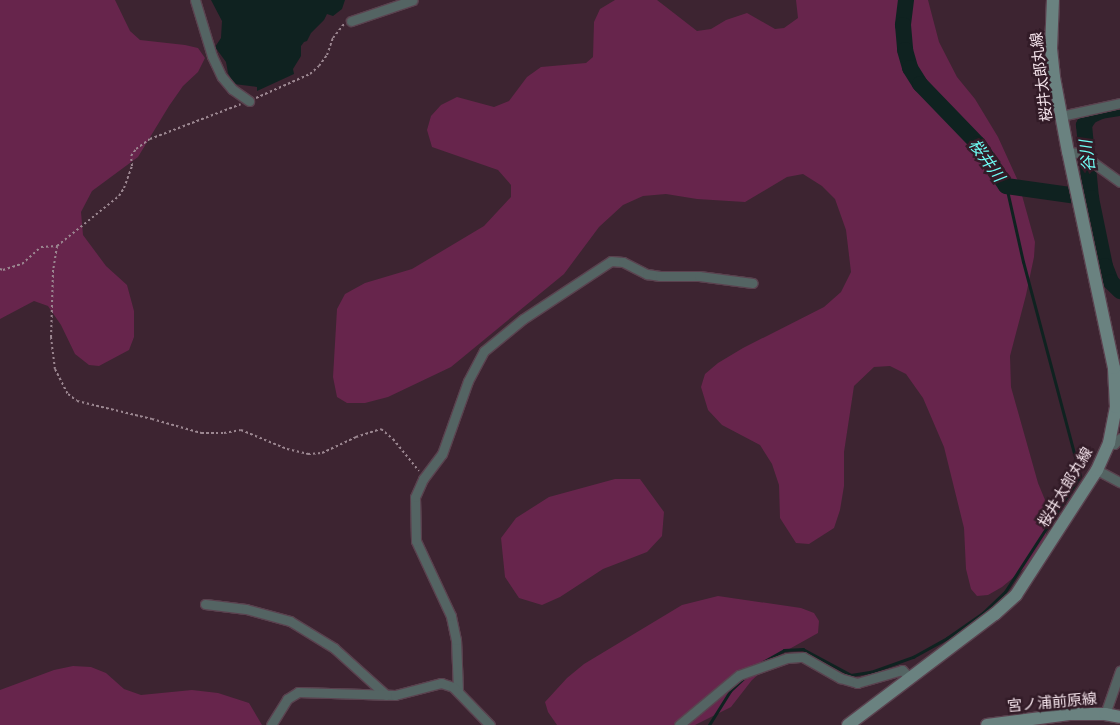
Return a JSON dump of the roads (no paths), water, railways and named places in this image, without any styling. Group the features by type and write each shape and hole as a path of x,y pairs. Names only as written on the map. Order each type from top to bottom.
{"main road":[{"name":"桜井太郎丸線","path":"848,725 1016,596 1115,441 1117,390 1076,188 1074,153 1061,116 1051,49 1053,0"},
{"name":"宮ノ浦前原線","path":"987,725 1072,714 1105,714 1120,717"}],"street":[{"path":"195,0 212,56 222,77 232,89 249,101"},
{"path":"351,20 413,0"},
{"path":"1061,116 1120,102"},
{"path":"1074,153 1093,162 1120,182"},
{"path":"458,691 456,640 451,616 416,541 416,498 423,479 442,454 468,381 484,350 523,319 601,267 617,260 647,274 699,276 753,283"},
{"path":"1097,470 1120,482"},
{"path":"205,604 246,609 297,625 334,648 386,695"},
{"path":"679,725 739,675 758,670 787,658 803,657 840,678 857,683 902,670 910,678"},
{"path":"1105,714 1120,671"},
{"path":"270,725 287,699 298,692 395,696 441,683 447,684 458,691 490,725"}],"waterway":[{"name":"桜井川","path":"906,0 903,25 905,50 910,68 920,84 978,144 1006,186 1091,198"},
{"name":"谷川","path":"1120,108 1101,111 1090,116 1084,125 1091,198 1105,266 1111,282 1120,291"},
{"path":"761,663 784,650 803,649 851,675 871,672 913,657 947,638 983,613 1005,592 1080,476 1023,262 1006,186"},
{"path":"709,725 730,691 745,677"}]}
